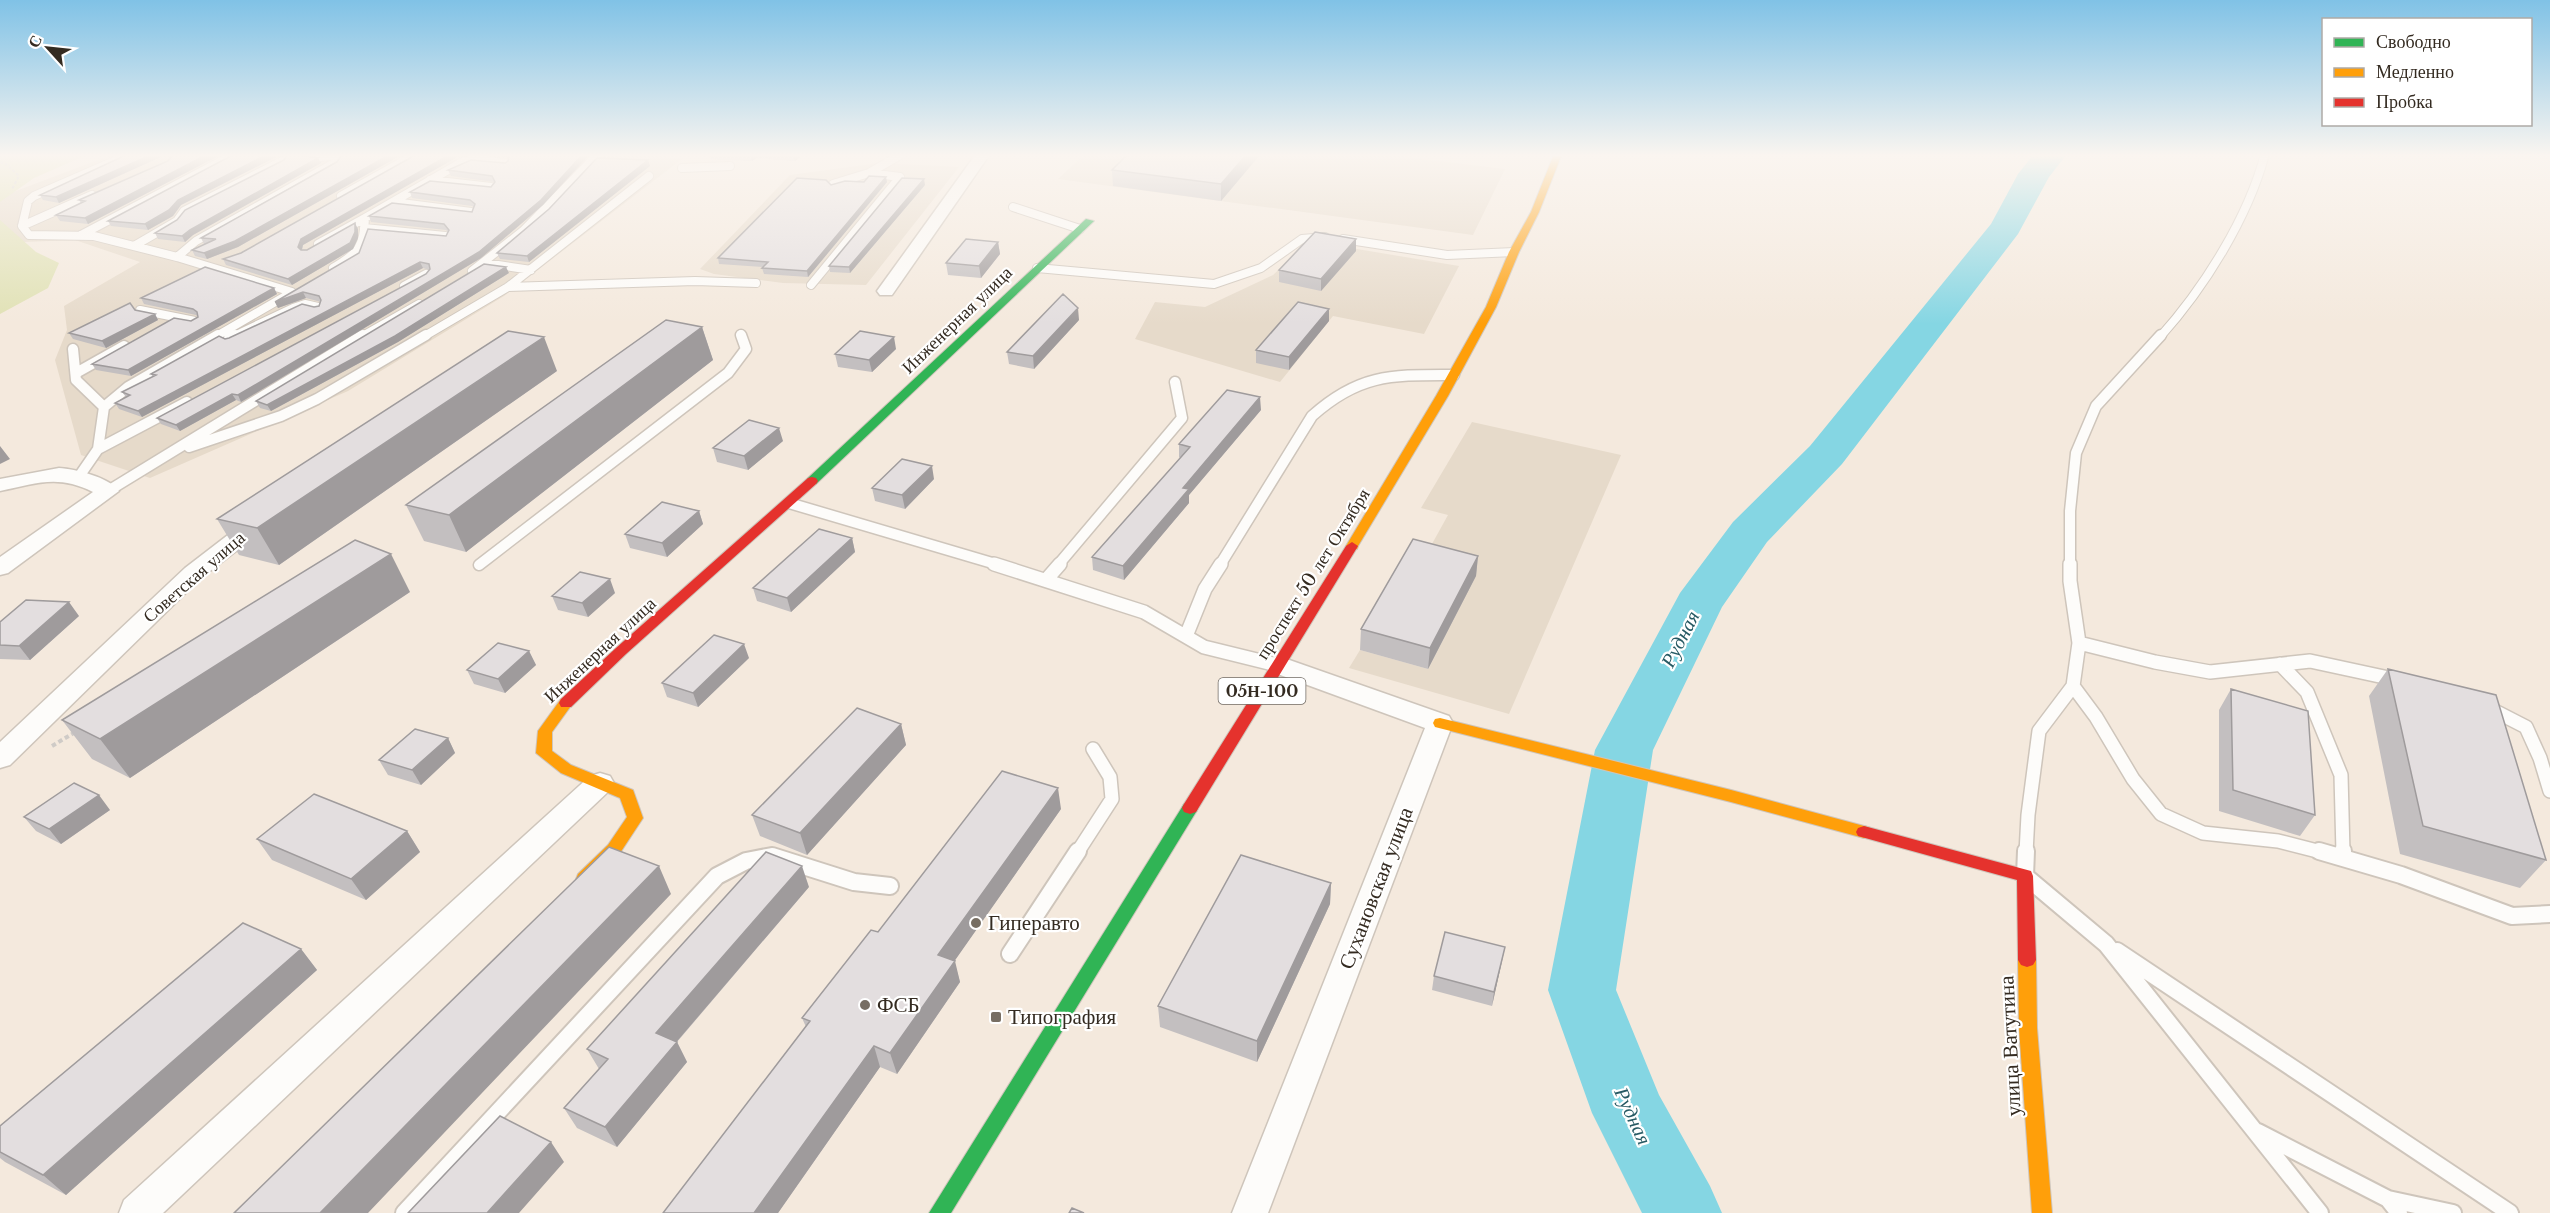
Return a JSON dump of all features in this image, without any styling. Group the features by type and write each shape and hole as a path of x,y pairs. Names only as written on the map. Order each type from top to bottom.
{"street":[{"path":"886,291 943,211"},
{"name":"проспект 50 лет Октября","path":"939,1213 1368,521 1454,375 1491,307 1514,252 1536,211"},
{"name":"Инженерная улица","path":"572,891 614,849 635,818 627,794 566,769 544,753 545,731 555,716 621,651 789,503 1036,268 1085,225"},
{"path":"0,485 66,475 108,491"},
{"path":"0,568 108,491"},
{"name":"Советская улица","path":"0,758 193,573 239,535 278,509"},
{"path":"1278,665 1440,723 1731,796 2025,876"},
{"name":"Сухановская улица","path":"1250,1213 1440,723"},
{"path":"136,1213 600,783"},
{"name":"улица Ватутина","path":"2025,876 2028,1028 2042,1213"}],"lane":[{"path":"22,226 26,211"},
{"path":"22,226 57,211"},
{"path":"80,236 125,211"},
{"path":"134,246 177,221 185,211"},
{"path":"177,257 196,241 250,211"},
{"path":"307,250 364,223 381,211"},
{"path":"460,211 471,212"},
{"path":"467,274 485,263 546,211"},
{"path":"168,454 281,416 317,399 508,287 606,211"},
{"path":"812,285 874,211"},
{"path":"1027,211 1085,225"},
{"path":"2243,211 2228,242 2179,316 2096,406 2076,453 2070,511 2070,581 2079,643 2073,686 2039,731 2028,814 2025,876 2106,944 2510,1213"},
{"path":"364,223 445,236"},
{"path":"320,275 358,253 364,239 364,223"},
{"path":"22,226 29,235 94,236 177,257 292,292"},
{"path":"1036,268 1214,284 1261,268 1302,239 1320,236 1447,255 1514,252"},
{"path":"204,267 223,260"},
{"path":"485,263 531,270"},
{"path":"394,292 426,274"},
{"path":"508,287 695,281 756,284"},
{"path":"78,478 98,449 104,407 128,387 302,286"},
{"path":"108,491 370,331 430,298"},
{"path":"128,387 293,308 305,304 318,307"},
{"path":"140,310 195,321"},
{"path":"165,324 175,318"},
{"path":"479,565 728,373 746,350 741,334"},
{"path":"76,373 135,340"},
{"path":"73,349 76,380 104,407"},
{"path":"1186,636 1204,589 1312,416 1328,400 1354,384 1395,375 1454,375"},
{"path":"1046,580 1182,418 1174,382"},
{"path":"98,449 198,396"},
{"path":"789,503 967,555 1144,612 1204,647 1278,665"},
{"path":"2079,643 2155,662 2210,672 2310,661 2406,682"},
{"path":"2280,664 2307,692 2341,775 2343,857"},
{"path":"2073,686 2096,717 2133,780 2161,814 2203,833 2278,841 2343,857 2402,875 2512,916 2550,914"},
{"path":"2472,702 2494,710 2526,727 2540,758 2550,790"},
{"path":"1011,954 1112,799 1110,777 1093,749"},
{"path":"404,1213 717,876 746,861 772,856 854,882 890,886"},
{"path":"2106,944 2320,1213"},
{"path":"2254,1130 2394,1206 2453,1213"}],"shaded area":[{"path":"0,211 615,211 504,296 348,391 150,478 81,455 55,360 67,330 64,306 140,262 75,240 23,242 0,230"},
{"path":"756,211 925,211 866,285 783,283 714,274 700,269"},
{"path":"1292,211 1485,211 1473,235"},
{"path":"1309,241 1459,266 1424,334 1333,316 1280,382 1135,339 1155,302 1205,307 1273,275"},
{"path":"1472,422 1621,455 1509,714 1349,668 1360,650 1428,669 1475,577 1422,562 1448,515 1421,508"}],"green space":[{"path":"0,220 36,252 59,263 48,288 0,314"}],"building":[{"path":"65,211 99,211 85,218 56,215"},
{"path":"128,211 168,211 145,224 108,221"},
{"path":"185,211 224,211 182,236 155,233 177,220"},
{"path":"250,211 289,211 235,241 204,253 192,250 216,239 201,238"},
{"path":"316,211 351,211 301,239 298,247 301,250 307,250 355,223 355,232 350,243 288,279 223,259 241,253"},
{"path":"379,211 528,211 479,252 238,395 232,394 176,425 157,418 426,274 430,269 429,264 420,262 138,411 115,403 130,395 122,392 156,375 151,374 219,336 229,338 302,304 319,306 321,300 319,296 303,292 275,302 359,253 368,229 446,236 449,230 444,224 369,216"},
{"path":"547,211 584,211 527,256 497,253"},
{"path":"765,211 858,211 807,271 762,268 768,262 718,258"},
{"path":"875,211 897,211 849,267 829,266"},
{"path":"1315,232 1356,239 1321,279 1279,270"},
{"path":"966,239 998,242 979,266 946,263"},
{"path":"484,264 506,267 395,336 267,405 256,401"},
{"path":"205,267 274,288 128,370 92,364 174,318 191,321 198,317 197,312 193,309 141,298"},
{"path":"1063,294 1078,308 1033,356 1007,352"},
{"path":"1298,302 1329,309 1289,357 1256,350"},
{"path":"130,303 135,310 155,314 102,341 69,333"},
{"path":"666,320 702,327 449,515 406,505"},
{"path":"508,331 544,337 257,528 217,519"},
{"path":"860,331 894,337 869,360 835,354"},
{"path":"1227,390 1260,397 1183,488 1189,489 1123,566 1092,557 1190,447 1179,444"},
{"path":"749,420 779,428 744,456 713,448"},
{"path":"902,459 932,466 902,495 872,488"},
{"path":"662,502 699,511 662,543 625,534"},
{"path":"819,529 852,538 787,598 753,588"},
{"path":"1413,539 1478,556 1430,648 1361,629"},
{"path":"355,540 391,554 100,739 62,720"},
{"path":"580,572 610,579 582,603 552,596"},
{"path":"26,600 69,602 19,646 0,645 0,622"},
{"path":"714,635 744,644 693,693 662,683"},
{"path":"498,643 529,651 498,679 467,670"},
{"path":"2388,669 2496,695 2546,860 2423,826"},
{"path":"2231,689 2308,711 2315,815 2233,790"},
{"path":"857,708 901,724 800,833 752,815"},
{"path":"415,729 448,738 412,770 379,760"},
{"path":"1002,771 1058,788 938,955 955,961 890,1053 874,1046 754,1213 663,1213 810,1021 802,1018 871,930 878,932"},
{"path":"74,783 99,795 49,829 24,817"},
{"path":"314,794 407,831 351,879 257,839"},
{"path":"609,847 659,866 320,1213 234,1213"},
{"path":"766,852 802,866 656,1033 677,1042 605,1127 564,1108 608,1059 587,1049"},
{"path":"1241,855 1331,883 1257,1041 1158,1006"},
{"path":"243,923 301,949 43,1175 0,1152 0,1126"},
{"path":"1445,932 1505,947 1494,992 1434,976"},
{"path":"500,1116 551,1142 487,1213 408,1213"},
{"path":"1072,1208 1084,1213 1069,1213"}],"waterway":[{"name":"Рудная","path":"1683,1213 1629,1113 1582,990 1624,750 1698,605 1750,532 1826,455 2006,227 2015,211"}],"traffic: fast":[{"path":"812,481 1089,221"},
{"path":"939,1213 1190,808"}],"traffic: slow":[{"path":"1352,546 1442,396 1491,307 1514,252 1536,211"},
{"path":"566,703 545,731 544,753 566,769 627,794 635,818 614,849 584,879"},
{"path":"1440,723 1864,832"},
{"path":"2027,960 2028,1028 2042,1213"}],"traffic: jam":[{"path":"566,703 812,481"},
{"path":"1190,808 1352,546"},
{"path":"1864,832 2025,876 2027,960"}],"place":[{"name":"Гиперавто","path":"976,923"},
{"name":"ФСБ","path":"865,1005"},
{"name":"Типография","path":"996,1017"}]}
